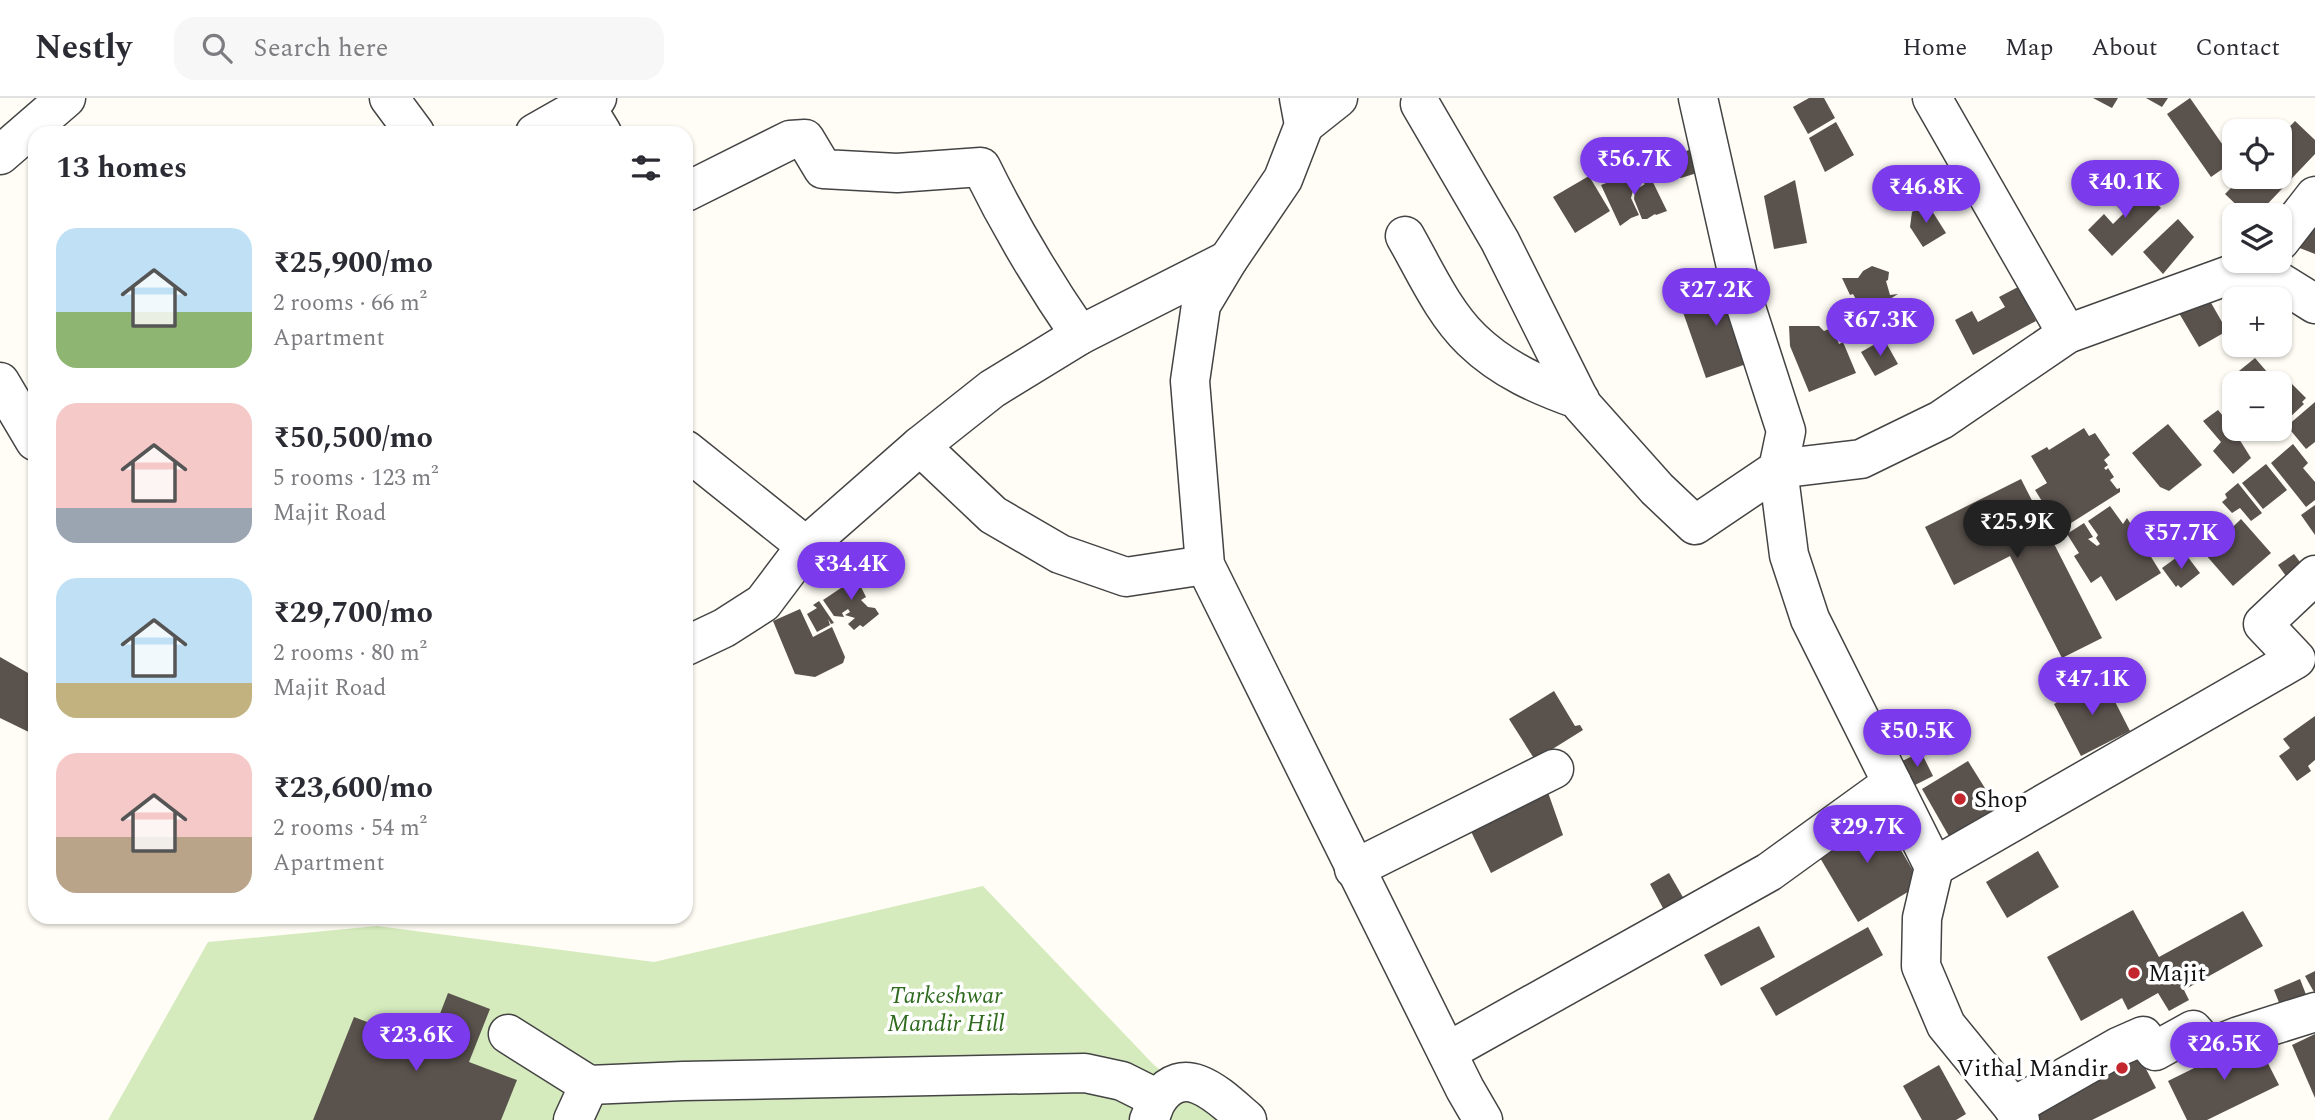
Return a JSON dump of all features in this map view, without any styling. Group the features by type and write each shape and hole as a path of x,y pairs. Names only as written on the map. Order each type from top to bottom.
{"street":[{"path":"34,126 66,98"},
{"path":"389,98 410,126"},
{"path":"1338,98 1301,112 1283,179 1201,305 1190,381 1205,565 1354,869 1483,1120"},
{"path":"1698,98 1743,298 1786,430 1778,468 1789,555 1810,619 1934,867 1922,918 1921,966 1946,1025 2016,1114 2118,1047 2143,1036 2154,1051 2193,1030 2209,1048 2315,1012"},
{"path":"1932,98 2067,334"},
{"path":"1420,104 1500,240 1580,400 1657,489 1695,525 1778,468 1861,459 1941,419 2067,334 2235,273"},
{"path":"556,126 595,112"},
{"path":"0,155 28,131"},
{"path":"693,188 790,140 804,139 823,169 897,173 981,167 1034,267 1080,335"},
{"path":"2292,225 2315,195"},
{"path":"1405,236 1442,302 1472,340 1509,369 1540,386 1580,400"},
{"path":"693,643 724,628 763,603 806,546 920,446 992,389 1080,335 1228,260"},
{"path":"2284,273 2315,304"},
{"path":"0,382 28,429"},
{"path":"920,446 993,515 1059,554 1126,577 1205,565"},
{"path":"693,456 806,546"},
{"path":"1934,867 2296,659 2263,624 2315,575"},
{"path":"1354,869 1554,769"},
{"path":"1447,1052 1769,872 1892,783"},
{"path":"508,1034 589,1085 1085,1073 1122,1082 1154,1110 1172,1086 1190,1081 1209,1089 1247,1120"},
{"path":"573,1120 589,1085"}],"green space":[{"name":"Tarkeshwar Mandir Hill","path":"983,886 1154,1065 1224,1120 108,1120 208,942 377,926 654,962"}],"building":[{"path":"1809,98 1824,98 1835,118 1808,134 1793,107"},
{"path":"2093,98 2118,98 2112,108"},
{"path":"2146,98 2168,98 2162,107"},
{"path":"2190,98 2222,144 2222,169 2211,177 2167,114"},
{"path":"2295,121 2315,140 2315,154 2292,178 2292,124"},
{"path":"1836,122 1854,155 1825,172 1809,138"},
{"path":"1692,149 1700,172 1681,178 1665,178 1659,160"},
{"path":"1646,168 1667,211 1642,219 1634,199 1635,190 1645,184 1642,182 1631,188 1631,198 1639,215 1620,226 1601,185"},
{"path":"1589,176 1610,211 1575,233 1553,197"},
{"path":"1913,176 1915,180 1919,178 1923,185 1919,187 1924,195 1909,203 1898,185"},
{"path":"1795,180 1807,243 1774,249 1764,196"},
{"path":"2136,182 2161,208 2112,256 2088,230 2104,214 2113,224 2124,213 2115,204"},
{"path":"2230,189 2282,189 2268,203 2234,203 2225,194"},
{"path":"1927,203 1946,233 1923,247 1910,227 1912,212"},
{"path":"2178,219 2194,237 2163,274 2143,252"},
{"path":"2315,229 2315,254 2292,245 2292,240"},
{"path":"1872,266 1889,272 1886,281 1890,295 1898,294 1890,299 1891,302 1862,318 1860,315 1857,317 1853,308 1859,305 1853,294 1850,295 1842,278 1858,278"},
{"path":"1725,278 1755,361 1706,378 1677,295"},
{"path":"2018,287 2036,321 1973,355 1955,320 1972,311 1978,322 2005,307 1999,297"},
{"path":"2205,292 2222,322 2222,334 2199,347 2176,308"},
{"path":"1789,326 1819,326 1824,331 1836,326 1841,337 1837,339 1839,344 1843,342 1856,373 1809,392 1790,346"},
{"path":"1884,339 1898,364 1875,376 1861,352"},
{"path":"2255,358 2266,371 2239,371"},
{"path":"2292,384 2306,398 2302,402 2304,404 2292,415"},
{"path":"2315,402 2315,442 2306,449 2292,432 2292,422"},
{"path":"2218,410 2222,415 2222,441 2240,441 2251,458 2233,474 2213,451 2221,442 2203,421"},
{"path":"2168,424 2202,465 2169,491 2160,487 2132,453"},
{"path":"2084,428 2089,436 2095,433 2110,455 2104,460 2108,465 2104,468 2108,468 2114,477 2110,480 2117,489 2120,488 2120,492 2060,530 2035,490 2047,483 2031,456 2047,447 2049,450"},
{"path":"2293,444 2308,463 2303,468 2315,482 2315,500 2306,507 2271,463"},
{"path":"2266,464 2287,490 2263,509 2242,483"},
{"path":"2021,479 2102,638 2062,658 2010,556 1954,585 1925,527"},
{"path":"2238,483 2262,513 2251,521 2240,508 2232,513 2222,502 2227,498 2225,494"},
{"path":"2315,505 2315,535 2301,515"},
{"path":"2110,506 2123,524 2127,518 2161,573 2116,601 2101,576 2091,583 2074,556 2079,553 2067,534 2084,523 2093,537 2088,539 2097,546 2100,544 2096,538 2098,535 2088,521"},
{"path":"2203,511 2214,523 2185,545 2176,534"},
{"path":"2241,519 2271,553 2233,586 2205,554"},
{"path":"2184,552 2200,573 2181,588 2178,585 2176,587 2162,568"},
{"path":"2294,554 2309,574 2293,586 2278,565"},
{"path":"850,565 866,597 861,600 868,607 875,608 879,614 863,627 860,625 854,630 848,624 855,618 845,615 850,612 848,609 842,613 844,617 834,616 823,600 847,584 841,572"},
{"path":"819,601 834,623 831,624 828,619 830,625 817,632 807,614 817,608 813,605"},
{"path":"800,609 813,637 832,627 845,657 843,663 815,677 795,674 773,621"},
{"path":"0,657 28,673 28,732 0,718"},
{"path":"2103,678 2130,731 2081,756 2054,704"},
{"path":"1554,691 1575,726 1580,725 1583,730 1535,760 1509,719"},
{"path":"2315,716 2315,760 2308,766 2311,771 2297,781 2279,756 2290,748 2283,739"},
{"name":"Shop","path":"1921,752 1933,776 1913,786 1900,762"},
{"name":"Shop","path":"1968,761 1998,809 1950,838 1922,789"},
{"path":"1544,781 1563,835 1491,873 1466,821"},
{"path":"1876,808 1921,884 1858,922 1813,846"},
{"path":"2038,851 2059,887 2007,918 1986,882"},
{"path":"1669,873 1684,899 1664,910 1650,884"},
{"name":"Majit","path":"2133,910 2159,957 2243,911 2263,946 2184,990 2189,1000 2169,1011 2158,993 2128,1010 2122,998 2081,1021 2047,957"},
{"path":"1759,926 1775,957 1721,986 1704,955"},
{"path":"1868,927 1883,955 1776,1016 1760,988"},
{"path":"2315,971 2315,994 2305,976"},
{"path":"2300,979 2310,1005 2284,1015 2274,990"},
{"path":"448,993 490,1009 469,1062 517,1080 501,1120 313,1120 354,1017 428,1045"},
{"path":"2315,1034 2315,1098 2292,1045"},
{"path":"2255,1038 2279,1085 2207,1120 2187,1120 2168,1081"},
{"name":"Vithal Mandir","path":"2135,1048 2156,1088 2092,1120 2034,1120 2034,1108"},
{"path":"1939,1065 1966,1114 1956,1120 1922,1120 1903,1086"}],"place":[{"name":"Shop","path":"1960,799"},
{"name":"Majit","path":"2134,973"},
{"name":"Vithal Mandir","path":"2122,1068"}]}
